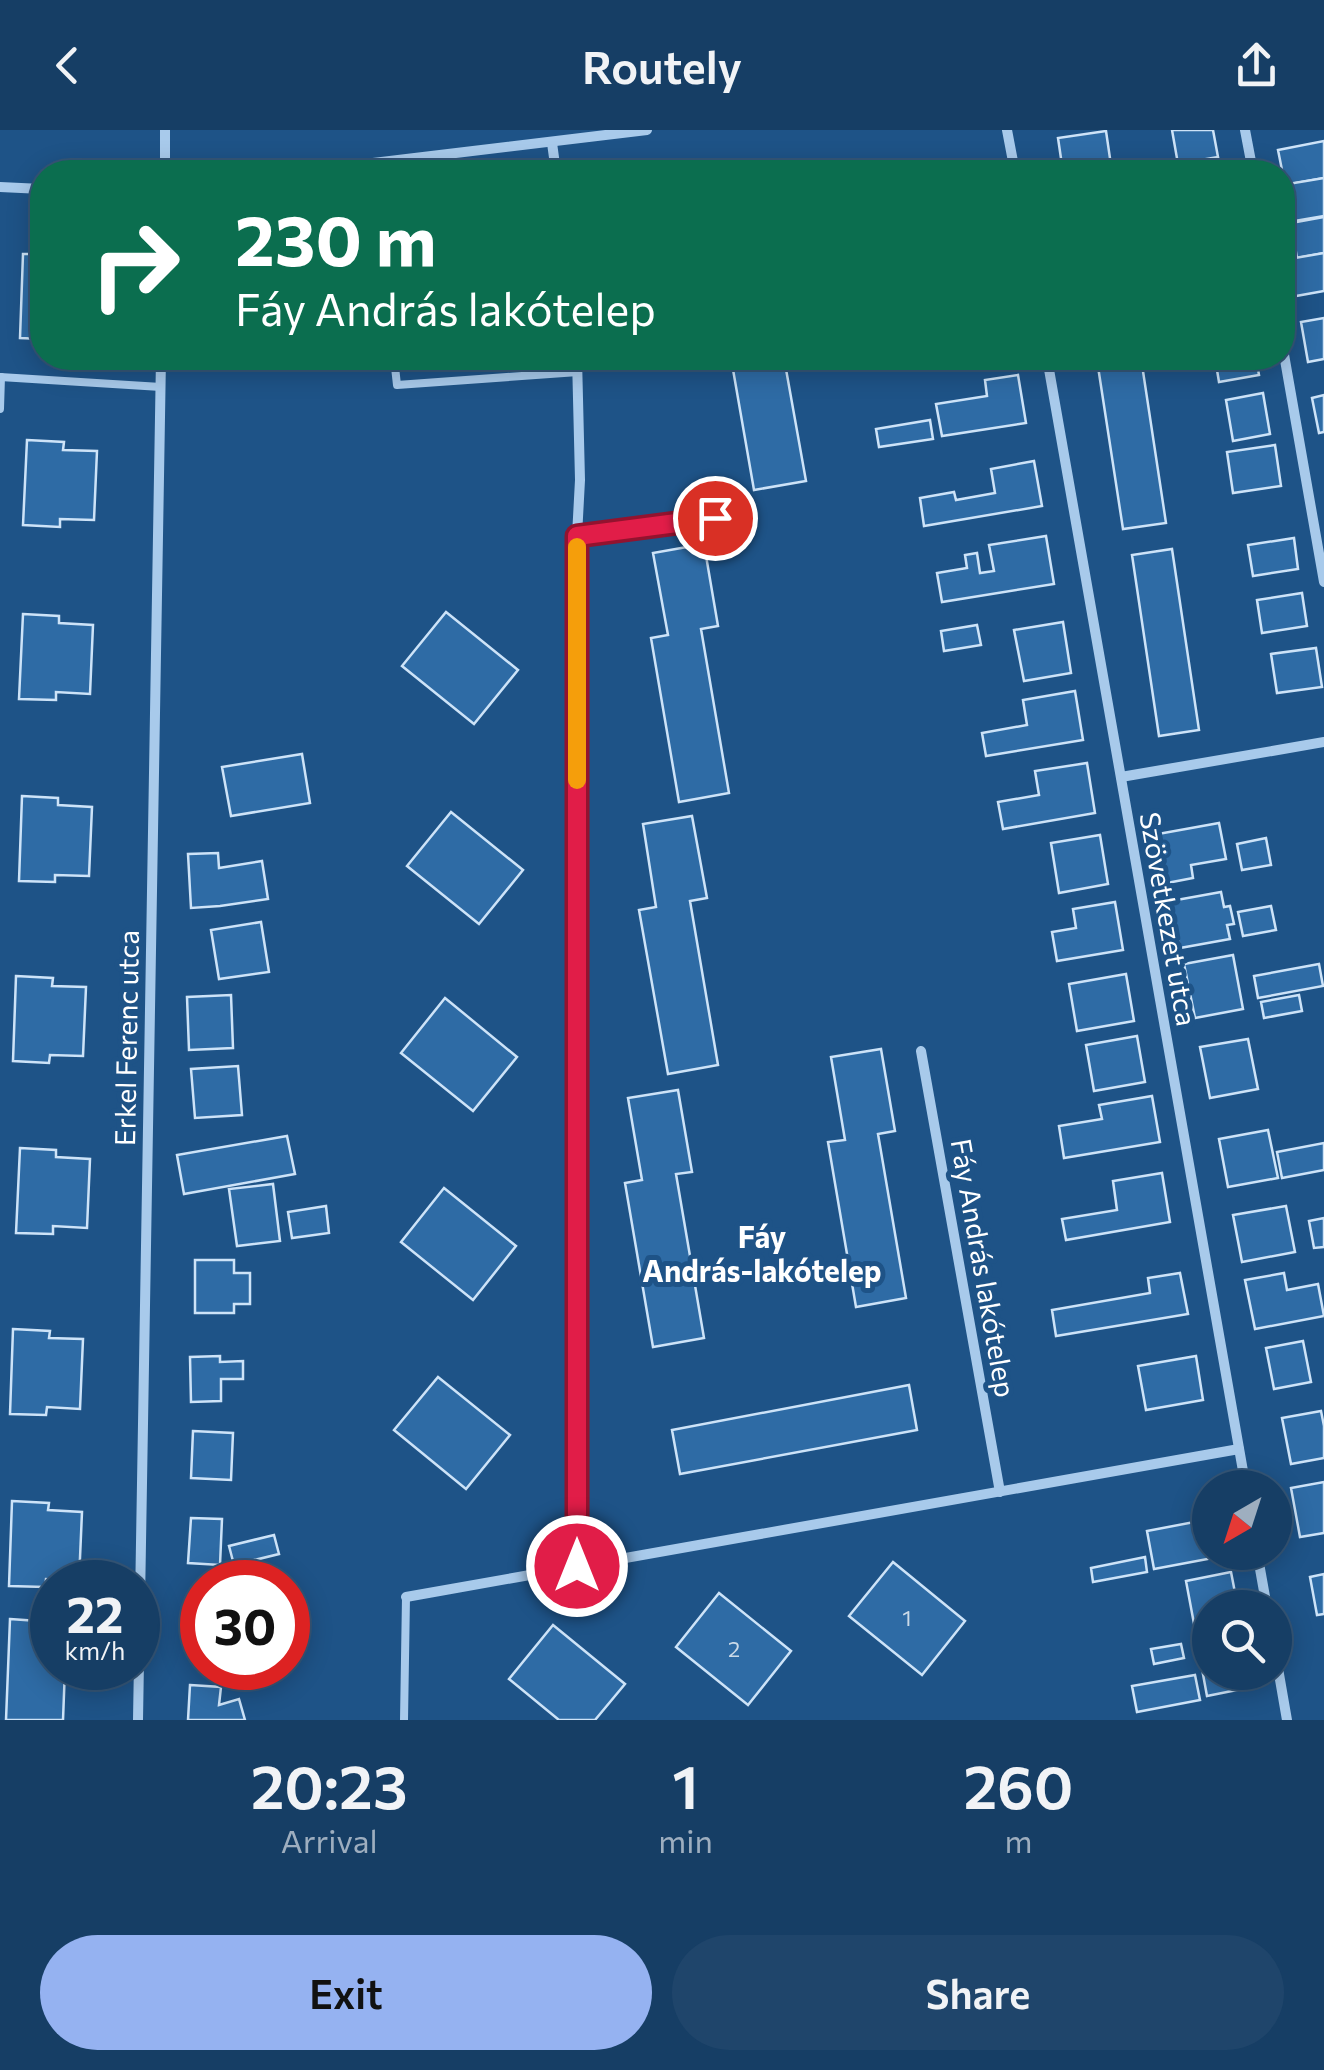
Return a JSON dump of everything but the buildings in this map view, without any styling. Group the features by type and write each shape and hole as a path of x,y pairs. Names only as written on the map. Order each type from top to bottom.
{"street":[{"path":"165,160 166,130"},
{"path":"403,160 647,130"},
{"path":"1007,130 1012,160"},
{"path":"1245,130 1251,160"},
{"path":"552,143 554,160"},
{"path":"0,188 30,189"},
{"name":"Erkel Ferenc utca","path":"138,1720 161,370"},
{"name":"Szövetkezet utca","path":"1049,370 1242,1470"},
{"path":"1287,370 1324,582"},
{"path":"577,1566 578,372"},
{"path":"577,536 715,518"},
{"path":"1121,777 1324,742"},
{"name":"Fáy András lakótelep","path":"922,1051 1000,1492"},
{"path":"406,1597 1238,1450"},
{"path":"1282,1690 1288,1720"}],"lane":[{"path":"395,370 397,385 578,372"},
{"path":"0,409 0,377 161,387"},
{"path":"404,1720 406,1597"}],"slow traffic":[{"path":"577,547 577,780"}],"district":[{"name":"Fáy András-lakótelep","path":"762,1255"}],"route":[{"path":"577,1566 577,536 715,518"}]}
